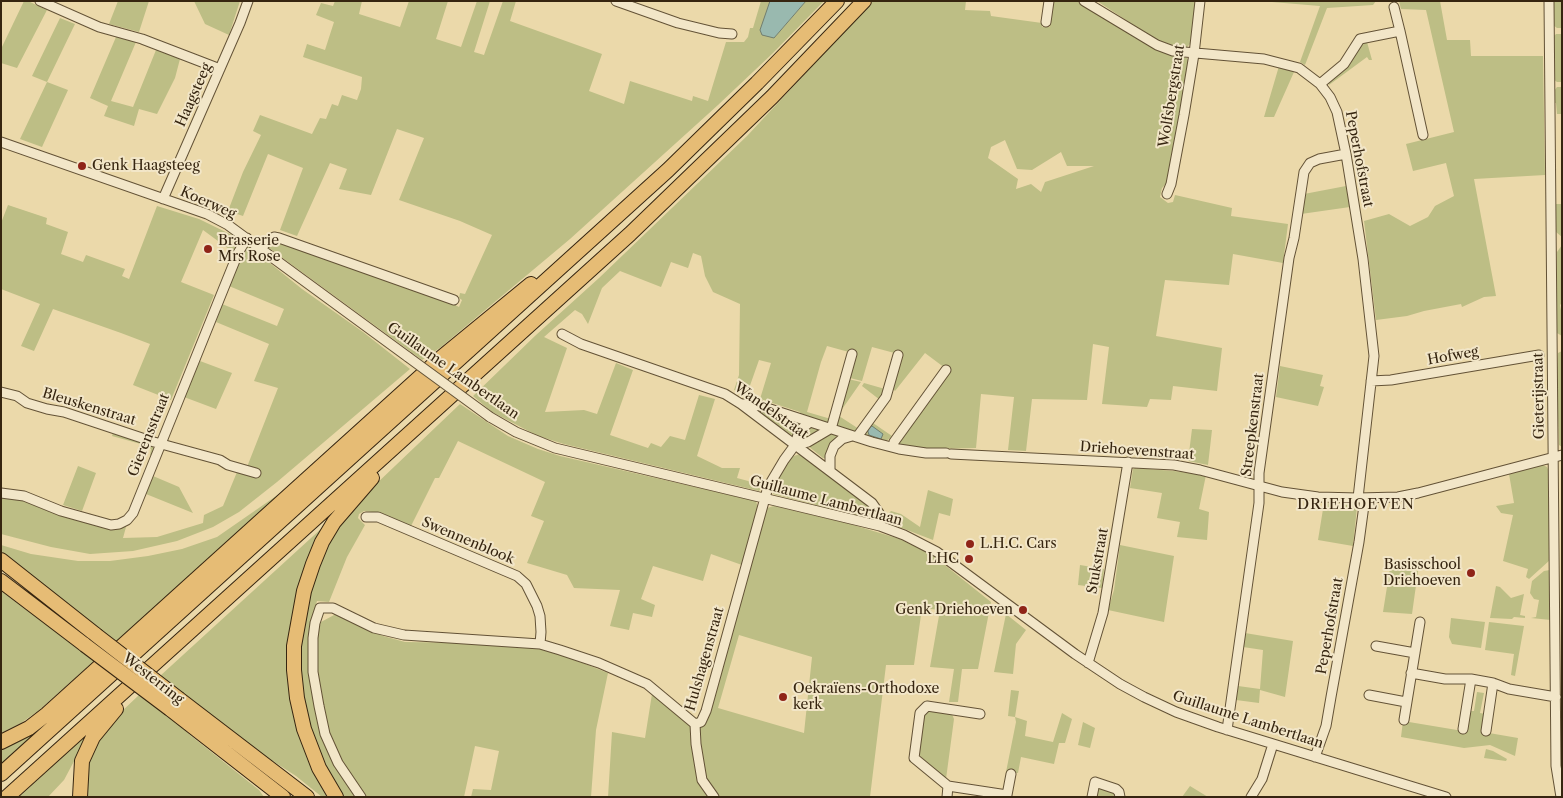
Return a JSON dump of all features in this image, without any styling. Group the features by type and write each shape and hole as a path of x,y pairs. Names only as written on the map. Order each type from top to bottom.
{"highway":[{"path":"1,774 698,142 836,1"},
{"path":"7,797 630,234 779,90 864,1"},
{"path":"1,742 29,728 47,714 442,357 570,251 586,245"},
{"path":"336,797 311,750 297,698 294,646 298,619 304,591 322,542 334,522 362,488 385,465 399,443"},
{"name":"Westerring","path":"1,560 96,635 263,782 283,797"},
{"name":"Westerring","path":"1,581 85,645 174,704 300,794"},
{"path":"80,797 82,760 93,737 144,673"},
{"path":"263,782 272,797"}],"street":[{"path":"40,1 99,27 142,39 220,69"},
{"name":"Haagsteeg","path":"164,198 248,1"},
{"path":"616,1 697,28 732,34"},
{"path":"644,11 648,1"},
{"path":"1046,22 1049,1"},
{"name":"Peperhofstraat","path":"1084,1 1157,45 1172,51 1264,59 1299,68 1320,84 1330,97 1337,112 1346,154 1363,259 1374,356 1361,498 1359,542 1326,726 1315,757"},
{"name":"Wolfsbergstraat","path":"1167,194 1172,184 1194,54 1200,1"},
{"name":"Gieterijstraat","path":"1549,1 1557,457 1556,766 1561,793"},
{"path":"1394,6 1423,135"},
{"path":"1320,84 1344,64 1360,39 1400,31"},
{"name":"Koerweg","path":"1,142 207,214 228,225 261,248"},
{"name":"Streepkenstraat","path":"1227,730 1259,503 1259,473 1290,249 1294,238 1304,172 1310,163 1319,159 1346,154"},
{"path":"261,248 274,237 279,238 454,300"},
{"name":"Gierensstraat","path":"1,493 24,496 67,513 111,525 120,524 133,513 226,282 241,247 247,238"},
{"name":"Guillaume Lambertlaan","path":"261,248 490,417 516,432 554,448 880,526 916,540 937,552 1088,663 1144,697 1176,712 1227,730 1446,797"},
{"name":"Wandelstraat","path":"562,334 581,344 725,394 741,404 877,508 880,526"},
{"path":"795,445 808,442 830,429 852,354"},
{"path":"830,471 830,456 834,446 842,439 855,436 886,397 898,355"},
{"name":"Hofweg","path":"1371,381 1391,380 1539,355"},
{"path":"893,447 894,442 946,370"},
{"name":"Bleuskenstraat","path":"1,392 47,409 58,410 220,460 228,465 256,474"},
{"name":"Driehoevenstraat","path":"741,404 761,406 893,447 926,453 1174,465 1260,486 1318,497 1398,497 1418,494 1557,457"},
{"path":"765,498 768,488 795,445 799,430 810,422"},
{"name":"Stukstraat","path":"1088,663 1103,613 1128,462"},
{"name":"Hulshagenstraat","path":"361,797 338,763 325,734 313,672 314,623 320,608 333,608 374,628 404,636 540,644 599,663 647,684 695,724 701,722 706,710 765,498"},
{"name":"Swennenblook","path":"366,517 378,517 517,576 526,584 537,606 540,616 540,644"},
{"path":"1404,720 1420,622"},
{"path":"1376,646 1415,653"},
{"path":"1411,673 1445,679 1471,679 1493,683 1509,689 1556,697"},
{"path":"1463,728 1471,679"},
{"path":"1486,731 1493,683"},
{"path":"1369,695 1406,702"},
{"path":"980,714 928,706 920,713 914,758 948,786 1007,795 1011,774"},
{"path":"695,724 702,780 714,797"},
{"path":"1251,797 1262,778 1273,744"},
{"path":"1092,797 1095,782 1116,789 1120,797"},
{"path":"947,797 948,786"}],"green space":[{"path":"24,1 47,10 17,68 1,63 1,49"},
{"path":"118,1 149,1 139,32 109,24"},
{"path":"194,1 240,1 229,35 205,24"},
{"path":"335,1 362,1 359,14 400,27 409,1 448,1 436,39 461,47 477,1 490,1 474,52 484,55 503,1 516,1 510,21 602,54 589,91 624,104 630,81 692,101 693,96 708,101 726,42 744,42 748,37 750,28 753,28 761,1 770,1 767,14 774,38 806,1 824,1 718,105 570,239 441,347 422,360 269,248 271,243 277,241 446,300 459,307 462,300 459,298 460,293 465,294 492,235 460,221 399,200 424,138 397,129 371,195 339,189 347,169 330,163 297,236 280,230 303,168 268,154 243,216 228,211 243,172 261,135 253,131 260,115 312,134 320,118 326,119 332,104 338,106 342,95 357,100 361,89 362,77 303,57 307,44 325,50 334,22 316,15 321,3 333,6"},
{"path":"873,1 966,1 965,10 990,11 991,16 1042,23 1042,27 1050,27 1052,1 1077,1 1161,51 1187,58 1189,64 1167,183 1162,188 1160,197 1168,203 1173,202 1175,195 1232,208 1231,216 1288,224 1283,263 1233,254 1229,285 1165,280 1156,336 1222,348 1217,391 1173,386 1171,400 1150,399 1147,407 1102,404 1109,347 1093,344 1087,400 1032,399 1026,451 1008,450 1014,397 981,394 976,448 930,449 902,446 898,442 949,371 925,353 895,391 893,389 902,355 872,347 862,381 850,378 853,367 852,363 854,363 856,354 827,346 807,412 831,419 827,423 799,417 800,412 760,399 771,363 759,360 747,394 734,390 739,375 740,304 713,292 705,276 701,256 693,253 688,268 671,262 661,287 620,271 602,288 588,324 582,314 575,310 544,337 567,348 545,412 584,410 597,414 616,363 633,370 610,435 648,448 651,443 661,447 670,436 685,440 699,395 715,399 697,456 722,468 740,468 737,478 763,485 759,491 538,436 492,412 473,396 747,136","holes":["1005,140 1017,169 1032,170 1061,152 1067,166 1094,166 1045,182 1041,192 1031,184 1016,189 1018,179 988,158 991,147"]},
{"path":"1097,1 1196,1 1190,44 1187,47 1177,47 1158,41"},
{"path":"1260,1 1376,1 1373,5 1327,8 1305,65 1300,62 1320,6"},
{"path":"1399,1 1440,1 1447,40 1470,40 1471,56 1543,56 1545,175 1474,179 1496,296 1484,297 1462,307 1461,304 1407,316 1376,320 1364,221 1389,214 1410,226 1428,217 1435,206 1454,196 1446,163 1413,171 1406,144 1454,132 1426,10 1401,9"},
{"path":"1553,1 1562,1 1562,28 1557,28 1553,25"},
{"path":"60,18 75,24 47,82 32,76"},
{"path":"1556,34 1562,34 1562,82 1557,82 1553,79 1553,37"},
{"path":"116,37 136,42 111,101 133,107 156,50 180,59 175,78 157,114 139,109 134,126 104,116 108,106 90,98"},
{"path":"1363,42 1367,42 1372,60 1369,60 1367,57 1329,85 1329,82"},
{"path":"1279,66 1294,72 1274,117 1264,117"},
{"path":"47,82 68,90 42,147 20,139"},
{"path":"1557,87 1562,87 1562,114 1557,114 1556,103 1554,103 1554,91"},
{"path":"1346,186 1350,207 1301,214 1304,194"},
{"path":"1556,204 1562,204 1562,237 1556,232"},
{"path":"8,205 47,218 46,224 68,232 61,254 83,262 86,255 125,269 122,276 129,279 157,206 199,219 238,238 239,241 233,252 203,230 181,282 214,295 171,400 133,385 150,344 121,333 53,309 34,351 21,346 40,304 1,289 1,223"},
{"path":"1562,245 1562,303 1560,305 1562,336 1557,333 1557,252"},
{"path":"246,247 250,247 302,289 363,332 410,369 277,482 239,512 213,527 177,541 133,551 90,554 51,547 1,534 1,496 22,499 107,527 126,527 123,538 157,537 203,523 204,515 223,506 237,472 247,467 278,388 254,381 269,344 216,322 222,304 277,326 284,309 229,286 241,254"},
{"path":"1562,351 1562,447 1559,445 1557,390 1558,353"},
{"path":"200,361 232,373 216,409 184,397"},
{"path":"1280,366 1323,375 1320,386 1324,387 1318,406 1276,397"},
{"path":"848,379 861,382 838,415"},
{"path":"864,383 885,389 880,400 862,386"},
{"path":"460,404 508,436 538,449 560,456 756,501 758,508 742,565 711,554 703,581 653,566 641,599 655,605 652,617 633,613 629,630 610,626 620,590 574,588 567,575 527,563 544,521 531,516 545,482 458,441 439,478 435,478 411,526 372,512 364,511 359,514 358,518 365,525 347,557 329,602 317,601 312,618 310,645 321,728 357,797 343,797 321,759 304,708 300,651 308,600 325,552 333,536 350,512 374,486"},
{"path":"754,408 803,421 794,437"},
{"path":"839,416 859,429 855,432 840,429 836,425 836,420"},
{"path":"873,423 892,436 885,442 865,436 864,434 869,425"},
{"path":"813,425 819,428 819,431 802,441 799,437 800,432"},
{"path":"1192,429 1212,430 1208,465 1188,461"},
{"path":"113,433 152,445 154,450 153,456 150,455 151,449 148,446 112,436"},
{"path":"830,434 836,435 837,438 827,458 823,458 808,446"},
{"path":"800,454 874,511 871,519 773,494 772,489 791,457"},
{"path":"1543,465 1547,467 1550,474 1550,560 1529,579 1526,577 1528,569 1503,561 1513,515 1501,513 1496,506 1514,503 1509,474"},
{"path":"78,466 96,473 82,511 63,505"},
{"path":"1133,469 1206,475 1199,509 1209,512 1207,540 1177,537 1180,522 1157,518 1162,493 1130,488"},
{"path":"153,476 179,487 193,513 146,494"},
{"path":"928,490 953,499 950,516 939,513 933,540 889,523 885,517 891,511 901,514 920,527"},
{"path":"279,494 117,643 1,551 1,545 31,554 78,561 110,561 148,556 182,549 217,537"},
{"path":"1324,503 1354,504 1357,507 1353,546 1318,540"},
{"path":"774,506 850,524 900,539 931,554 991,602 978,669 962,669 958,702 949,702 954,669 930,667 940,610 922,608 914,665 886,665 870,797 718,797 705,780 698,727 706,722 733,624 737,619 736,613 767,508","holes":["739,635 812,657 804,733 718,708"]},
{"path":"334,517 299,589 288,637 289,681 331,797 322,797 160,676"},
{"path":"1120,545 1174,556 1164,622 1108,610 1114,590"},
{"path":"1080,565 1104,569 1102,588 1078,585"},
{"path":"1390,568 1418,571 1412,614 1383,612"},
{"path":"1550,570 1551,620 1531,618 1536,617 1539,600 1534,599 1530,593 1532,581 1544,571"},
{"path":"1496,586 1500,587 1511,598 1524,594 1520,615 1525,616 1525,618 1490,618"},
{"path":"1,591 94,661 38,711 21,723 1,733"},
{"path":"336,614 383,636 405,642 471,643 548,649 608,673 596,730 591,797 471,797 473,789 491,790 499,751 475,746 464,797 367,797 341,762 331,740 323,713 318,671 317,635 321,622"},
{"path":"1006,614 1026,630 1016,644 1013,674 994,672"},
{"path":"1451,618 1485,622 1481,648 1452,644 1449,637"},
{"path":"1489,622 1524,626 1515,676 1511,675 1514,654 1485,650"},
{"path":"1245,633 1293,641 1285,697 1260,690 1259,703 1236,700 1238,686 1260,689 1263,650 1243,647"},
{"path":"106,669 1,764 1,745"},
{"path":"1011,690 1019,691 1015,717 1008,716"},
{"path":"1477,692 1484,693 1480,713 1486,714 1486,734 1518,738 1515,756 1490,745 1464,748 1401,737 1403,721 1463,731 1468,711 1474,711"},
{"path":"652,694 694,729 710,797 608,797 612,732 645,738"},
{"path":"139,695 170,716 190,735 259,790 264,797 87,797 88,768 100,737 120,713"},
{"path":"933,710 951,712 954,719 946,779 920,756 919,751 922,718 926,712"},
{"path":"1062,713 1072,719 1065,743 1059,743 1054,764 1021,757 1018,773 1006,772 1016,722 1015,717 1027,721 1025,736 1053,742"},
{"path":"1083,722 1095,728 1090,748 1078,745"},
{"path":"89,733 64,780 48,797 19,797"},
{"path":"1486,749 1507,759 1506,761 1484,758"},
{"path":"1097,786 1114,790 1116,796 1097,797"},
{"path":"1190,786 1208,797 1182,797"}],"water":[{"path":"770,1 806,1 774,38 762,35 760,30"},
{"path":"869,426 883,434 881,439 869,435 867,428"}],"place":[{"name":"Genk Haagsteeg","path":"82,166"},
{"name":"Brasserie Mrs Rose","path":"208,249"},
{"name":"L.H.C. Cars","path":"970,544"},
{"name":"LHC","path":"969,559"},
{"name":"Basisschool Driehoeven","path":"1471,573"},
{"name":"Genk Driehoeven","path":"1023,610"},
{"name":"Oekraïens-Orthodoxe kerk","path":"783,697"}],"district":[{"name":"DRIEHOEVEN","path":"1356,505"}]}
